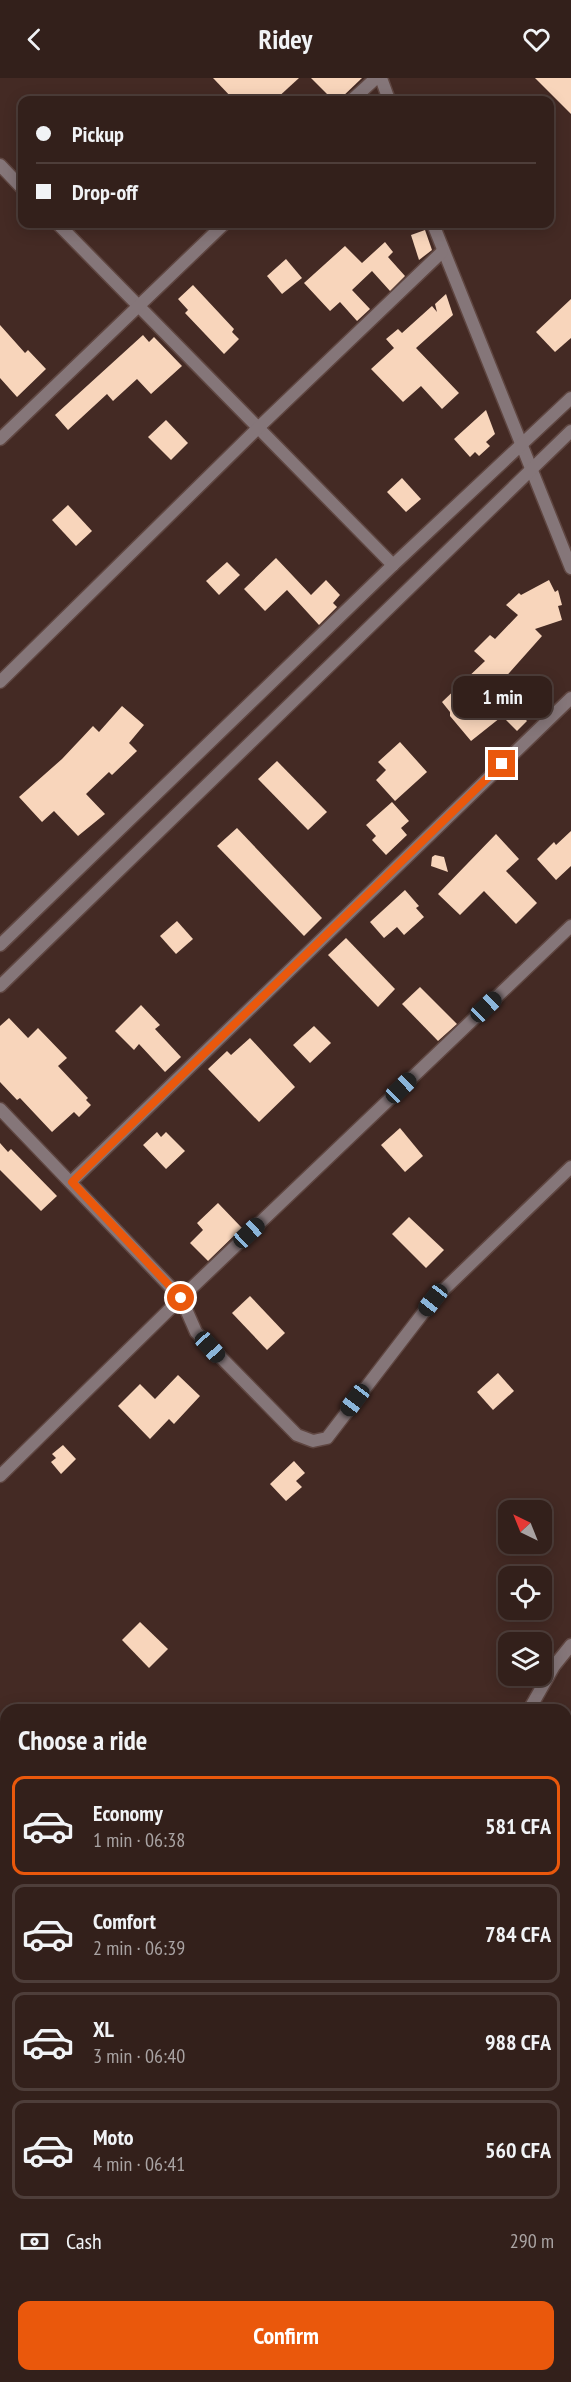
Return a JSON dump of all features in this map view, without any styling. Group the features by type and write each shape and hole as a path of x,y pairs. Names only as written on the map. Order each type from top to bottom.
{"street":[{"path":"356,96 376,78"},
{"path":"381,78 388,96"},
{"path":"0,165 18,184"},
{"path":"62,228 393,565"},
{"path":"0,440 220,228"},
{"path":"434,228 571,568"},
{"path":"0,682 259,427 442,252"},
{"path":"0,945 393,565 571,398"},
{"path":"0,986 571,431"},
{"path":"72,1182 571,698"},
{"path":"0,1476 181,1298 571,926"},
{"path":"0,1109 181,1298 196,1332 297,1435 313,1441 327,1438 433,1300 571,1167"},
{"path":"532,1704 554,1666 571,1645"}],"building":[{"path":"213,78 299,78 279,96 230,96"},
{"path":"311,78 362,78 343,96 329,96"},
{"path":"535,78 571,78 571,114 554,96"},
{"path":"425,230 432,250 419,260 411,235"},
{"path":"385,242 393,252 388,257 405,276 390,291 372,271 352,290 370,309 357,321 340,302 330,311 304,283 345,246 362,263"},
{"path":"286,259 302,278 282,294 267,276"},
{"path":"193,285 234,329 232,332 239,339 224,354 185,313 188,310 178,299"},
{"path":"446,294 453,315 416,348 459,393 442,409 421,386 403,402 371,369 394,348 386,339 398,329 402,333 432,306 437,312 435,304"},
{"path":"571,299 571,338 555,352 536,332"},
{"path":"0,325 25,353 28,350 46,369 17,397 0,378"},
{"path":"143,335 149,342 154,337 182,366 151,394 137,379 113,401 107,394 68,430 55,415"},
{"path":"486,410 495,434 486,442 490,446 479,456 475,452 470,457 454,439"},
{"path":"166,420 188,443 171,460 148,437"},
{"path":"402,478 421,499 406,512 387,492"},
{"path":"68,505 92,531 76,546 52,520"},
{"path":"276,558 311,595 326,580 340,595 333,603 337,607 319,625 287,590 265,611 244,589"},
{"path":"227,562 240,575 219,595 206,581"},
{"path":"549,580 555,592 558,590 562,605 558,606 562,620 535,629 542,636 493,691 510,710 471,741 450,716 450,712 442,702 485,661 474,651 490,635 495,639 518,615 506,605 519,593 521,595"},
{"path":"122,706 144,725 129,743 137,751 112,775 109,772 86,794 105,814 78,836 54,811 42,822 19,797 62,759 93,726 99,732"},
{"path":"515,709 527,721 517,731 505,719"},
{"path":"400,742 427,772 395,801 376,780 386,770 378,762"},
{"path":"277,761 327,812 308,830 258,779"},
{"path":"392,802 409,821 401,828 407,835 386,855 372,840 376,836 366,825"},
{"path":"237,828 322,918 304,936 217,846"},
{"path":"571,831 571,866 556,880 537,859 554,842 556,845"},
{"path":"496,834 519,859 506,871 537,903 516,924 484,891 460,915 438,894"},
{"path":"435,855 444,857 448,872 431,866 432,857"},
{"path":"405,890 419,906 416,908 424,917 404,935 397,927 384,938 370,922"},
{"path":"177,921 193,939 176,954 160,936"},
{"path":"346,938 395,989 378,1007 328,955"},
{"path":"420,987 457,1024 438,1041 402,1004"},
{"path":"141,1005 160,1025 155,1029 181,1057 165,1072 139,1044 134,1050 115,1031"},
{"path":"9,1018 28,1038 38,1028 67,1058 58,1066 88,1098 86,1100 91,1105 79,1117 74,1112 52,1132 20,1098 17,1100 0,1082 0,1026"},
{"path":"314,1026 331,1043 310,1063 293,1045"},
{"path":"250,1038 295,1087 259,1122 208,1069 227,1051 231,1055"},
{"path":"400,1128 423,1156 405,1172 381,1145"},
{"path":"157,1132 161,1137 166,1132 185,1151 166,1169 143,1145"},
{"path":"0,1143 8,1152 11,1149 57,1196 41,1211 0,1170"},
{"path":"218,1203 242,1228 208,1261 190,1243 203,1230 197,1223"},
{"path":"409,1217 444,1250 426,1268 392,1234"},
{"path":"250,1296 285,1333 267,1350 232,1313"},
{"path":"498,1373 514,1391 493,1410 477,1392"},
{"path":"178,1375 200,1396 174,1424 169,1419 150,1439 118,1406 140,1384 155,1399"},
{"path":"63,1445 76,1459 61,1474 51,1462 56,1458 52,1454"},
{"path":"294,1461 305,1473 296,1481 302,1487 286,1501 270,1484"},
{"path":"140,1622 168,1649 149,1668 122,1640"}],"route":[{"path":"181,1298 72,1182 502,764"}]}
